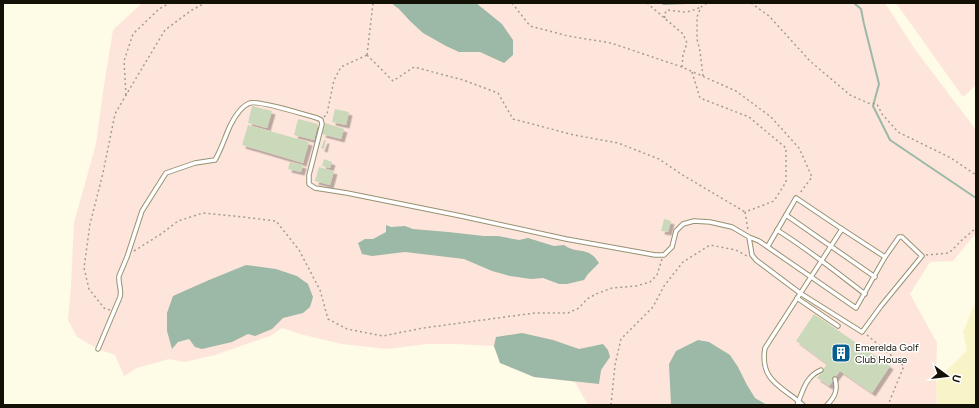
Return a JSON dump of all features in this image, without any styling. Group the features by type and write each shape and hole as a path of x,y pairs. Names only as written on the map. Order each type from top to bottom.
{"lane":[{"path":"98,349 121,294 119,278 142,211 166,173 195,163 215,160 230,125 242,108 250,103 272,106 321,120 322,124 309,175 309,184 315,188 347,193 655,255 664,255 672,247 676,231 683,224 694,221 710,222 732,227 749,238 768,246 856,308 885,257 900,237 922,256 862,332 800,293 756,260 752,255 749,238"},
{"path":"768,246 796,198 842,230 885,257"},
{"path":"786,215 875,277"},
{"path":"777,230 788,236 865,294"},
{"path":"803,405 798,403 776,384 768,374 764,356 765,348 842,230"},
{"path":"797,298 838,326"},
{"path":"798,403 804,386 816,372 821,370"},
{"path":"827,405 832,401 836,393 837,385 835,379"}],"path":[{"path":"126,95 124,61 133,34 159,9 170,3"},
{"path":"114,311 104,308 89,289 84,268 90,224 103,173 115,114 165,30 192,10 205,3"},
{"path":"367,55 373,3"},
{"path":"512,3 530,26 568,36 611,43 682,67 736,91 771,117 800,148 812,177 796,198"},
{"path":"647,3 683,34 687,43 683,55 682,67"},
{"path":"665,18 664,14 667,10 684,12 691,11 707,3"},
{"path":"751,3 769,16 810,61 850,95 868,103 877,104 882,114 898,132 951,158 976,175"},
{"path":"701,7 697,17 696,27 703,76"},
{"path":"321,120 327,114 334,80 341,67 367,55"},
{"path":"367,55 393,82 414,67 463,80 498,93 513,119 574,135 618,143 659,159 681,174 745,212 774,202 786,182 786,148 749,117 700,98 692,72"},
{"path":"745,212 749,238"},
{"path":"127,257 162,234 178,221 203,213 276,221 299,250 320,290 328,319 347,329 383,336 424,328 535,313 568,313 579,308 587,299 612,288 636,286 650,282 657,275 664,255"},
{"path":"922,256 949,253 976,228"},
{"path":"611,405 615,365 621,339 653,307 664,286 683,262 710,245 736,250 756,260"},
{"path":"872,338 904,366 888,405"}],"shaded area":[{"path":"142,3 885,3 914,48 976,130 976,233 953,261 930,262 910,294 937,343 937,405 588,405 575,382 534,377 500,363 494,346 427,344 387,349 342,344 282,328 270,336 215,355 184,362 169,359 137,368 124,376 115,355 98,349 77,337 68,320 74,223 96,144 113,30"},
{"path":"391,3 476,3 502,24 513,40 513,55 504,63 480,52 459,52 423,33"},
{"path":"896,3 976,3 976,85 963,97"},
{"path":"386,225 391,227 405,226 413,229 498,236 519,240 528,238 554,246 564,245 573,250 587,252 595,257 599,263 584,280 567,284 559,284 543,278 531,279 510,276 492,271 464,259 405,252 372,256 362,254 358,243 365,239 373,239 386,232"},
{"path":"246,265 276,269 297,276 308,284 313,297 310,307 303,313 283,318 272,329 255,336 248,334 232,342 202,349 195,347 189,339 178,342 172,349 167,331 167,313 173,296"},
{"path":"976,301 976,405 937,405 936,382 967,350 963,332"},
{"path":"522,333 553,340 579,349 603,344 608,350 610,357 601,370 599,384 534,377 500,363 494,346 496,337"},
{"path":"698,340 709,342 730,355 755,398 767,405 671,405 669,364 676,351"}],"building":[{"path":"252,106 272,111 267,128 248,123"},
{"path":"335,109 349,112 346,125 332,122"},
{"path":"298,119 318,124 314,140 294,135"},
{"path":"325,123 344,129 341,139 322,134"},
{"path":"248,125 309,142 303,163 242,145"},
{"path":"324,140 326,140 324,149 321,148"},
{"path":"324,159 332,162 330,168 322,166"},
{"path":"290,162 303,165 301,172 288,169"},
{"path":"319,167 334,171 330,185 315,181"},
{"path":"664,219 671,221 668,232 661,231"},
{"name":"Emerelda Golf Club House","path":"814,314 890,366 872,393 840,371 829,386 817,378 827,364 796,341"}],"waterway":[{"path":"662,3 687,3"},
{"path":"854,3 861,9 879,84 873,106 890,140 976,198"}],"place":[{"name":"Emerelda Golf Club House","path":"841,353"}]}
